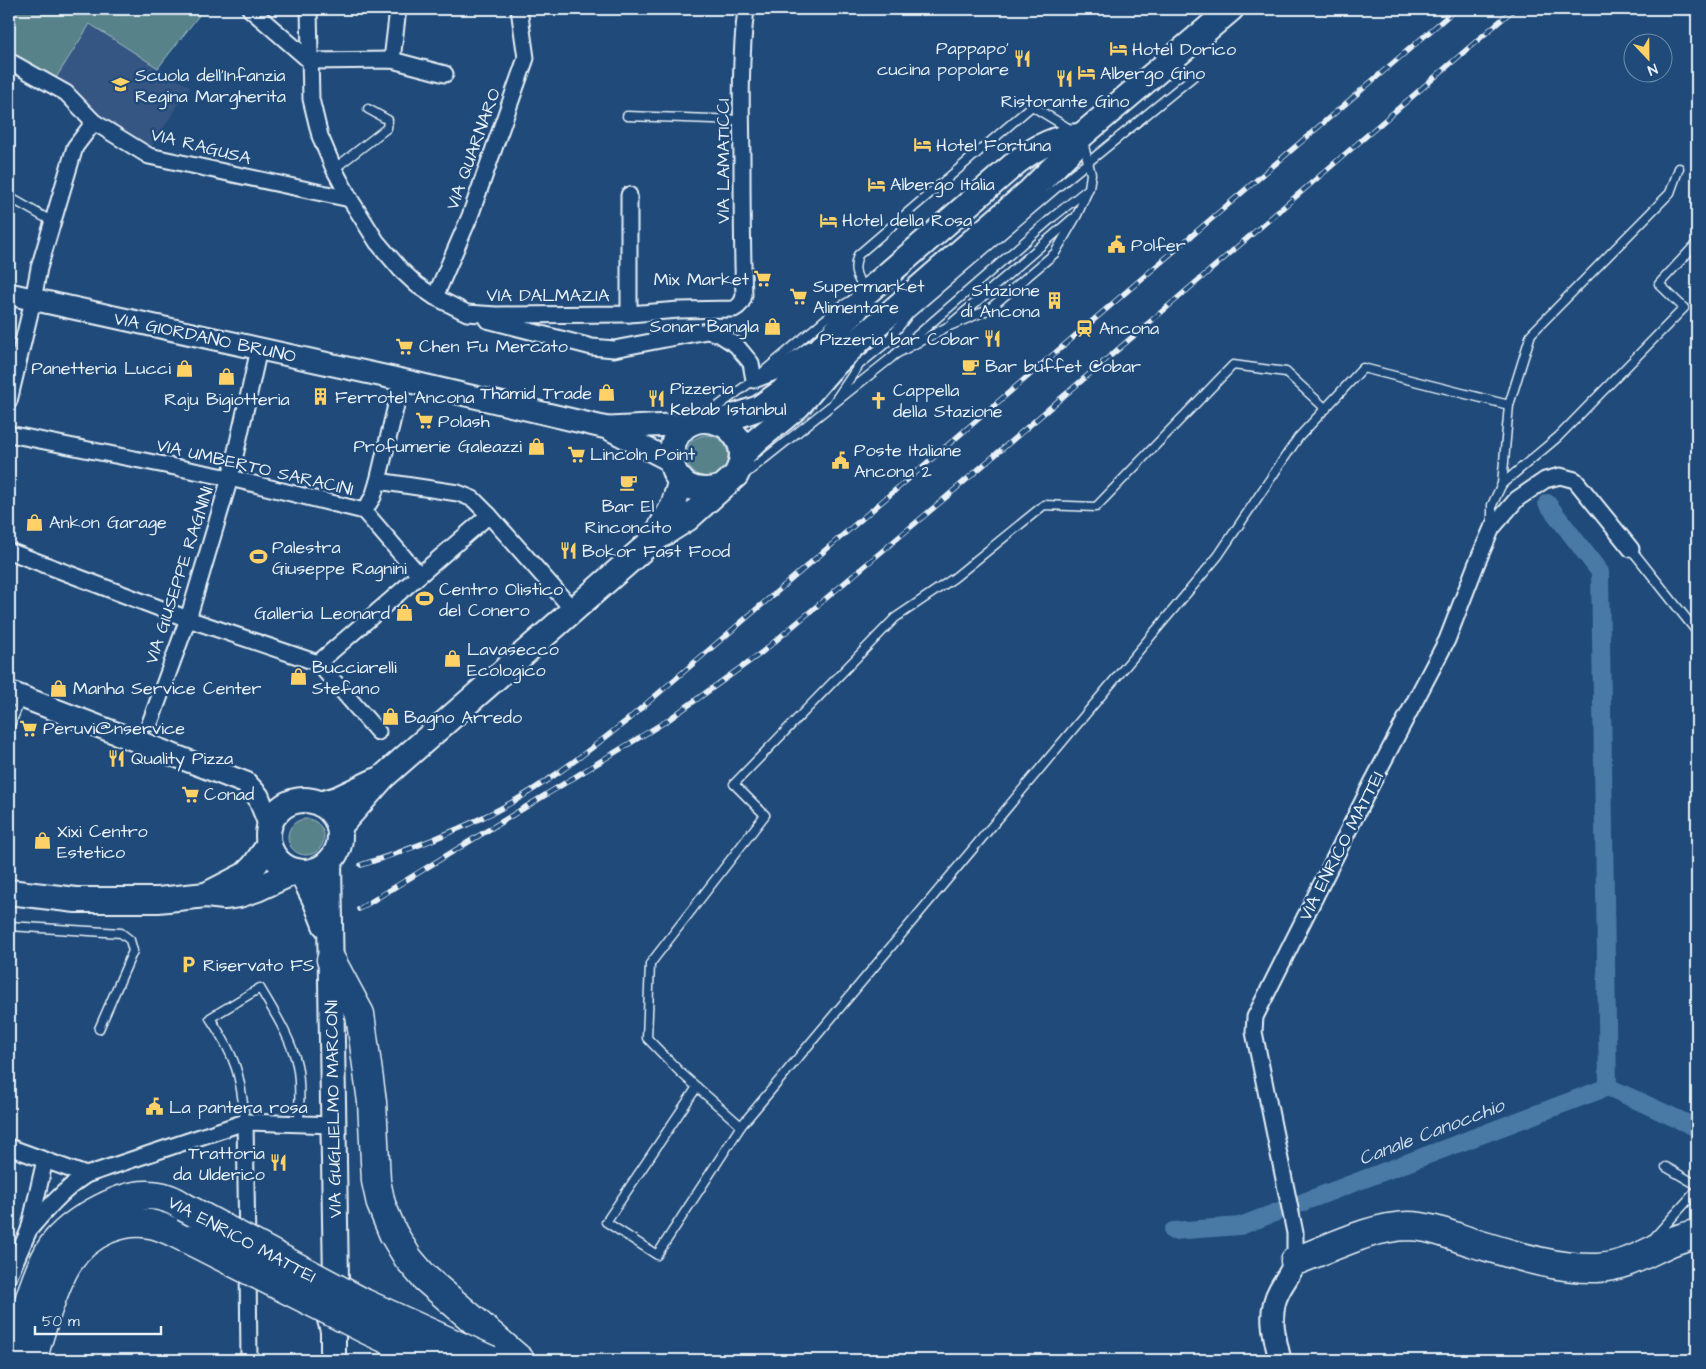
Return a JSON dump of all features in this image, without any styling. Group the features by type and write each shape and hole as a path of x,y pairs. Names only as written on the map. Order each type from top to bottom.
{"highway":[{"path":"330,949 360,1014 372,1102 375,1172 378,1193 386,1218 400,1247 417,1270 520,1360"},
{"name":"VIA ENRICO MATTEI","path":"14,1360 26,1310 49,1251 69,1230 92,1214 128,1198 147,1194 174,1200 364,1303 490,1360"},
{"name":"VIA ENRICO MATTEI","path":"33,1360 38,1338 57,1284 64,1268 75,1253 106,1230 122,1225 144,1223 169,1230 364,1329 432,1360"},
{"path":"1295,1260 1365,1234 1410,1226 1429,1229 1512,1255 1565,1265 1606,1267 1638,1259 1678,1239 1697,1234"}],"main road":[{"path":"742,455 798,406 829,370 880,335 1030,191 1074,147 1081,136 1231,9"},
{"path":"652,541 673,506 678,491 671,450 674,440 680,432 703,422 748,412 771,401 795,379 857,308 866,293 884,276 1029,153 1044,144 1063,137 1081,136"},
{"name":"VIA GIORDANO BRUNO","path":"9,294 402,380 607,428 703,422"},
{"path":"339,827 383,777 652,541 687,519 736,475 741,466 742,455 736,435 728,427 703,422"},
{"name":"VIA GIORDANO BRUNO","path":"607,428 676,471"},
{"path":"676,471 689,486 699,490 710,491 724,486"},
{"path":"15,695 246,783 258,796 276,859 289,869 298,872"},
{"path":"320,804 337,799 383,777"},
{"path":"9,892 76,900 158,900 206,895 224,897 239,895 298,872 316,870 329,862 338,847 339,827 332,813 320,804 306,800 292,803 279,810 273,818 269,835 254,866 245,874 206,895"},
{"name":"VIA GUGLIELMO MARCONI","path":"329,862 336,1280 329,1296 328,1317 333,1331 333,1360"},
{"name":"VIA GUGLIELMO MARCONI","path":"298,872 316,902 330,949"},
{"name":"VIA ENRICO MATTEI","path":"1280,1360 1274,1333 1273,1310 1279,1291 1292,1270 1295,1260"}],"street":[{"path":"250,9 310,61 392,60 445,74"},
{"name":"VIA DALMAZIA","path":"309,9 311,99 320,136 334,169 350,199 377,242 401,270 435,297 467,313 496,323 592,348 614,349 638,346 693,332 707,331 719,334 736,345 751,362 754,380"},
{"path":"392,60 398,9"},
{"name":"VIA QUARNARO","path":"435,297 470,216 526,58 519,9"},
{"name":"VIA LAMATICCI","path":"734,309 739,306 744,295 741,239 741,120 742,41 746,9"},
{"name":"VIA RAGUSA","path":"9,61 66,93 94,122 149,156 350,199"},
{"path":"9,401 34,300 39,268 75,148 94,122"},
{"name":"VIA DALMAZIA","path":"629,196 630,314"},
{"name":"VIA DALMAZIA","path":"467,313 496,315 630,314 679,310 734,309"},
{"path":"754,380 780,370 833,334"},
{"name":"VIA GIUSEPPE RAGNINI","path":"150,723 188,619 230,478 259,349"},
{"path":"378,481 402,380"},
{"name":"VIA UMBERTO SARACINI","path":"9,434 230,478 364,511 378,481 458,493 473,499 574,611"},
{"name":"VIA ENRICO MATTEI","path":"1295,1260 1294,1233 1254,1032 1255,1017 1371,785 1447,640 1492,528 1517,499 1545,480 1560,476 1575,480 1631,549"},
{"path":"364,511 419,575"},
{"path":"318,663 488,515"},
{"path":"9,551 188,619 318,663 378,732"},
{"path":"29,1230 67,1188 86,1175 246,1122 333,1124"},
{"path":"246,1122 250,1360"},
{"path":"9,1147 86,1175"},
{"path":"9,1276 29,1230 45,1160"}],"lane":[{"path":"834,402 880,335 909,314 1054,190 1194,76"},
{"path":"703,422 840,306 866,293 857,278 854,266 858,255 1032,106 1081,136 1091,174 1089,188 1077,215 1055,253 988,310 896,354"},
{"path":"334,169 387,128 388,120 368,109"},
{"path":"627,116 741,120"},
{"path":"1492,528 1492,506 1502,484 1508,405 1531,334 1670,194 1679,168"},
{"path":"724,486 755,467 896,354 1089,188"},
{"path":"9,197 53,222"},
{"path":"947,328 1077,215"},
{"path":"1502,484 1558,437 1684,308 1659,284 1697,243"},
{"path":"1006,258 1015,269"},
{"path":"741,1126 697,1087 647,1038 650,964 765,815 734,784 895,618 954,578 1044,505 1096,507 1233,365 1286,372 1326,408"},
{"path":"697,1087 606,1222 657,1254 741,1126 1218,556 1298,438 1363,368 1508,405"},
{"path":"1631,549 1697,632"},
{"path":"9,728 15,695"},
{"path":"9,926 120,933 130,940 133,951 99,1029"},
{"path":"246,1122 243,1091 238,1070 225,1041 210,1018 260,988 278,1019 297,1064 299,1080 298,1123"},
{"path":"1666,1167 1697,1185"},
{"path":"1638,1259 1658,1233 1697,1190"}],"shaded area":[{"name":"Scuola dell'Infanzia Regina Margherita","path":"90,24 190,87 151,147 52,84"}],"green space":[{"path":"9,9 204,9 158,68 90,24 52,84 9,57"},
{"path":"707,435 722,441 728,456 722,471 707,477 692,471 686,456 692,441"},
{"path":"306,819 319,824 324,837 319,850 306,855 293,850 288,837 293,824"}],"waterway":[{"path":"1547,503 1600,572 1608,1087"},
{"name":"Canale Canocchio","path":"1173,1231 1240,1226 1608,1087 1697,1128"}],"railway":[{"path":"361,865 429,841 496,811 547,781 579,758 625,722 1456,9"},
{"path":"359,909 668,720 761,653 937,505 1514,9"}],"place":[{"name":"Hotel Dorico","path":"1118,49"},
{"name":"Pappapo' cucina popolare","path":"1023,58"},
{"name":"Albergo Gino","path":"1086,73"},
{"name":"Ristorante Gino","path":"1065,78"},
{"name":"Scuola dell'Infanzia Regina Margherita","path":"121,85"},
{"name":"Hotel Fortuna","path":"922,145"},
{"name":"Albergo Italia","path":"876,184"},
{"name":"Hotel della Rosa","path":"828,220"},
{"name":"Polfer","path":"1117,245"},
{"name":"Mix Market","path":"763,279"},
{"name":"Supermarket Alimentare","path":"799,296"},
{"name":"Stazione di Ancona","path":"1054,300"},
{"name":"Sonar Bangla","path":"773,326"},
{"name":"Ancona","path":"1085,328"},
{"name":"Pizzeria bar Cobar","path":"993,339"},
{"name":"Chen Fu Mercato","path":"405,346"},
{"name":"Bar buffet Cobar","path":"971,366"},
{"name":"Panetteria Lucci","path":"185,368"},
{"name":"Raju Bigiotteria","path":"227,376"},
{"name":"Thamid Trade","path":"606,393"},
{"name":"Ferrotel Ancona","path":"321,397"},
{"name":"Pizzeria Kebab Istanbul","path":"656,398"},
{"name":"Cappella della Stazione","path":"879,400"},
{"name":"Polash","path":"424,421"},
{"name":"Profumerie Galeazzi","path":"536,446"},
{"name":"Lincoln Point","path":"576,454"},
{"name":"Poste Italiane Ancona 2","path":"840,460"},
{"name":"Bar El Rinconcito","path":"628,483"},
{"name":"Ankon Garage","path":"35,522"},
{"name":"Bokor Fast Food","path":"568,551"},
{"name":"Palestra Giuseppe Ragnini","path":"258,557"},
{"name":"Centro Olistico del Conero","path":"425,599"},
{"name":"Galleria Leonard","path":"404,613"},
{"name":"Lavasecco Ecologico","path":"453,659"},
{"name":"Bucciarelli Stefano","path":"298,677"},
{"name":"Manha Service Center","path":"59,688"},
{"name":"Bagno Arredo","path":"390,717"},
{"name":"Peruvi@nservice","path":"29,728"},
{"name":"Quality Pizza","path":"117,758"},
{"name":"Conad","path":"190,794"},
{"name":"Xixi Centro Estetico","path":"43,841"},
{"name":"Riservato FS","path":"189,965"},
{"name":"La pantera rosa","path":"155,1107"},
{"name":"Trattoria da Ulderico","path":"279,1163"}]}
